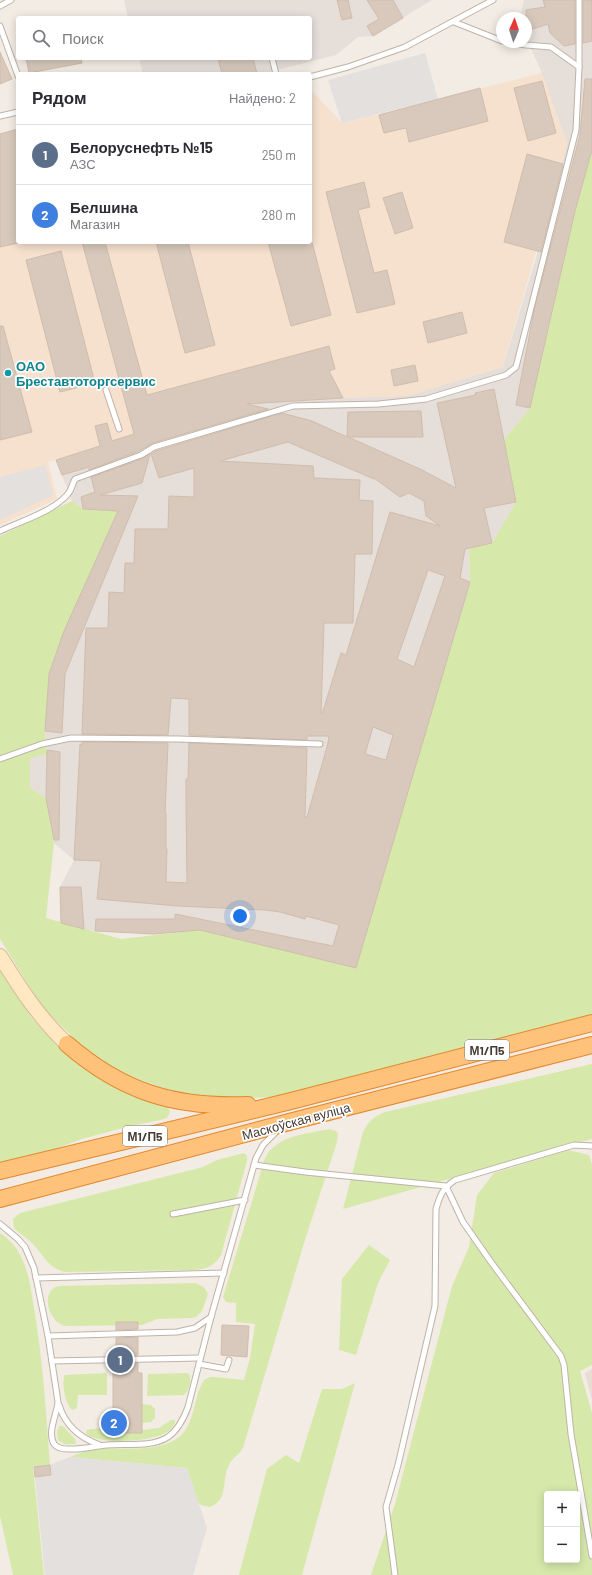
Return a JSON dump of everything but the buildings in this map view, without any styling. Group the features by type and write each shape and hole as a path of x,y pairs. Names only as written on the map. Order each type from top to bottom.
{"highway":[{"name":"Маскоўская вуліца","path":"0,1171 291,1101 592,1023"},
{"path":"66,1044 80,1056 111,1077 130,1086 163,1098 201,1104 222,1105 291,1101"},
{"name":"Маскоўская вуліца","path":"0,1198 592,1045"}],"main road":[{"path":"0,956 34,1008 52,1031 66,1044"}],"lane":[{"path":"0,6 11,0"},
{"path":"312,76 348,67 405,47 493,0"},
{"path":"0,531 49,508 63,499 71,490 75,479 141,455 154,447 293,406 379,404 426,398 506,375 516,367 576,130 579,67 579,0"},
{"path":"454,22 496,39"},
{"path":"0,26 17,72"},
{"path":"532,45 551,47 579,67"},
{"path":"272,60 276,72"},
{"path":"0,116 16,112"},
{"path":"106,390 119,429"},
{"path":"0,759 42,744 71,738 179,739 320,744"},
{"path":"0,1224 13,1234 25,1247 36,1278 48,1336 58,1402 58,1409 52,1429 52,1440 56,1446 73,1449 100,1445 157,1442 167,1437 176,1429 183,1420 188,1407 200,1358 254,1165 259,1152 268,1139 294,1121"},
{"path":"395,1575 386,1507 398,1465 435,1306 436,1209 440,1197 446,1186 455,1180 574,1145 592,1146"},
{"path":"254,1165 305,1172 446,1186"},
{"path":"446,1186 463,1222 561,1356 564,1366 571,1434 592,1556"},
{"path":"173,1214 244,1200"},
{"path":"36,1278 224,1273"},
{"path":"48,1336 177,1332 195,1328 212,1317"},
{"path":"52,1361 200,1358"},
{"path":"199,1364 226,1370 229,1360"},
{"path":"58,1402 61,1411 70,1426 85,1438 100,1445"}],"shaded area":[{"path":"124,0 432,0 373,36 358,37 336,55 269,72 142,72 140,60 312,60 312,16 128,16"},
{"path":"524,0 592,0 592,150 575,211 530,408 504,440 516,502 492,543 469,548 470,582 356,968 200,930 154,934 86,930 61,923 60,887 74,860 54,843 46,798 30,788 30,757 47,754 45,731 49,674 64,631 118,511 83,509 72,501 56,460 130,436 333,379 343,398 407,396 503,367 538,251 567,143 542,73 531,48 532,48 532,12 521,12"},
{"path":"425,53 438,99 342,123 328,80"},
{"path":"542,73 567,143 503,367 407,396 343,398 333,379 130,436 48,462 57,499 0,525 0,134 16,130 16,244 312,244 312,91 342,123"},
{"path":"45,465 53,495 0,520 0,477"},
{"path":"592,1369 592,1400 585,1373"},
{"path":"70,1457 187,1468 207,1528 193,1575 45,1575 35,1477 51,1476 50,1465"}],"green space":[{"path":"592,150 592,1015 271,1097 207,1097 166,1089 130,1076 92,1054 48,1013 36,997 0,939 0,536 72,501 83,509 118,511 64,631 49,674 45,731 47,754 30,758 30,788 46,798 54,843 46,918 121,939 200,930 356,968 470,582 469,548 492,543 516,502 504,440 530,408 575,211"},
{"path":"0,969 30,1016 45,1033 76,1062 110,1084 167,1106 170,1112 167,1118 82,1139 39,1155 0,1164"},
{"path":"592,1064 592,1139 343,1209 363,1132 372,1119 378,1115 385,1112"},
{"path":"329,1129 336,1131 338,1134 337,1142 304,1243 243,1448 229,1465 220,1500 210,1507 201,1505 198,1502 187,1468 70,1457 95,1449 133,1449 156,1447 167,1444 176,1439 188,1426 198,1392 204,1380 210,1377 215,1377 244,1380 250,1358 255,1324 236,1322 236,1303 226,1302 223,1297 265,1158 270,1150 285,1140 302,1134"},
{"path":"568,1150 589,1155 592,1164 592,1365 580,1371 592,1413 592,1575 371,1575 395,1504 452,1286 469,1247 477,1195 494,1173"},
{"path":"244,1153 247,1156 247,1161 221,1255 216,1262 206,1268 194,1270 66,1272 51,1265 33,1244 14,1228 13,1219 20,1213 203,1167 217,1160"},
{"path":"0,1233 14,1246 26,1268 31,1288 40,1347 50,1465 33,1467 44,1575 13,1575 0,1516"},
{"path":"369,1245 390,1260 378,1283 356,1355 339,1350 342,1279"},
{"path":"195,1283 204,1287 208,1294 202,1311 196,1317 157,1319 142,1325 64,1326 57,1322 51,1314 48,1304 51,1291 59,1286"},
{"path":"107,1373 107,1395 78,1395 77,1408 73,1410 70,1408 64,1393 63,1382 65,1375"},
{"path":"187,1373 190,1376 190,1385 184,1395 147,1396 148,1374"},
{"path":"355,1383 302,1575 239,1575 267,1469 286,1455 299,1463 322,1389 342,1389"},
{"path":"142,1404 151,1405 155,1409 155,1418 151,1422 142,1423"},
{"path":"171,1420 175,1420 175,1423 170,1430 152,1438 109,1441 91,1437 86,1433 87,1430 91,1429 113,1428 113,1433 142,1433 142,1430 159,1428"},
{"path":"59,1426 63,1426 75,1439 76,1444 64,1444 58,1440 57,1433"}],"place":[{"name":"ОАО Бреставтоторгсервис","path":"8,373"},
{"name":"Белоруснефть №15","path":"120,1360"},
{"name":"Белшина","path":"114,1423"}]}
